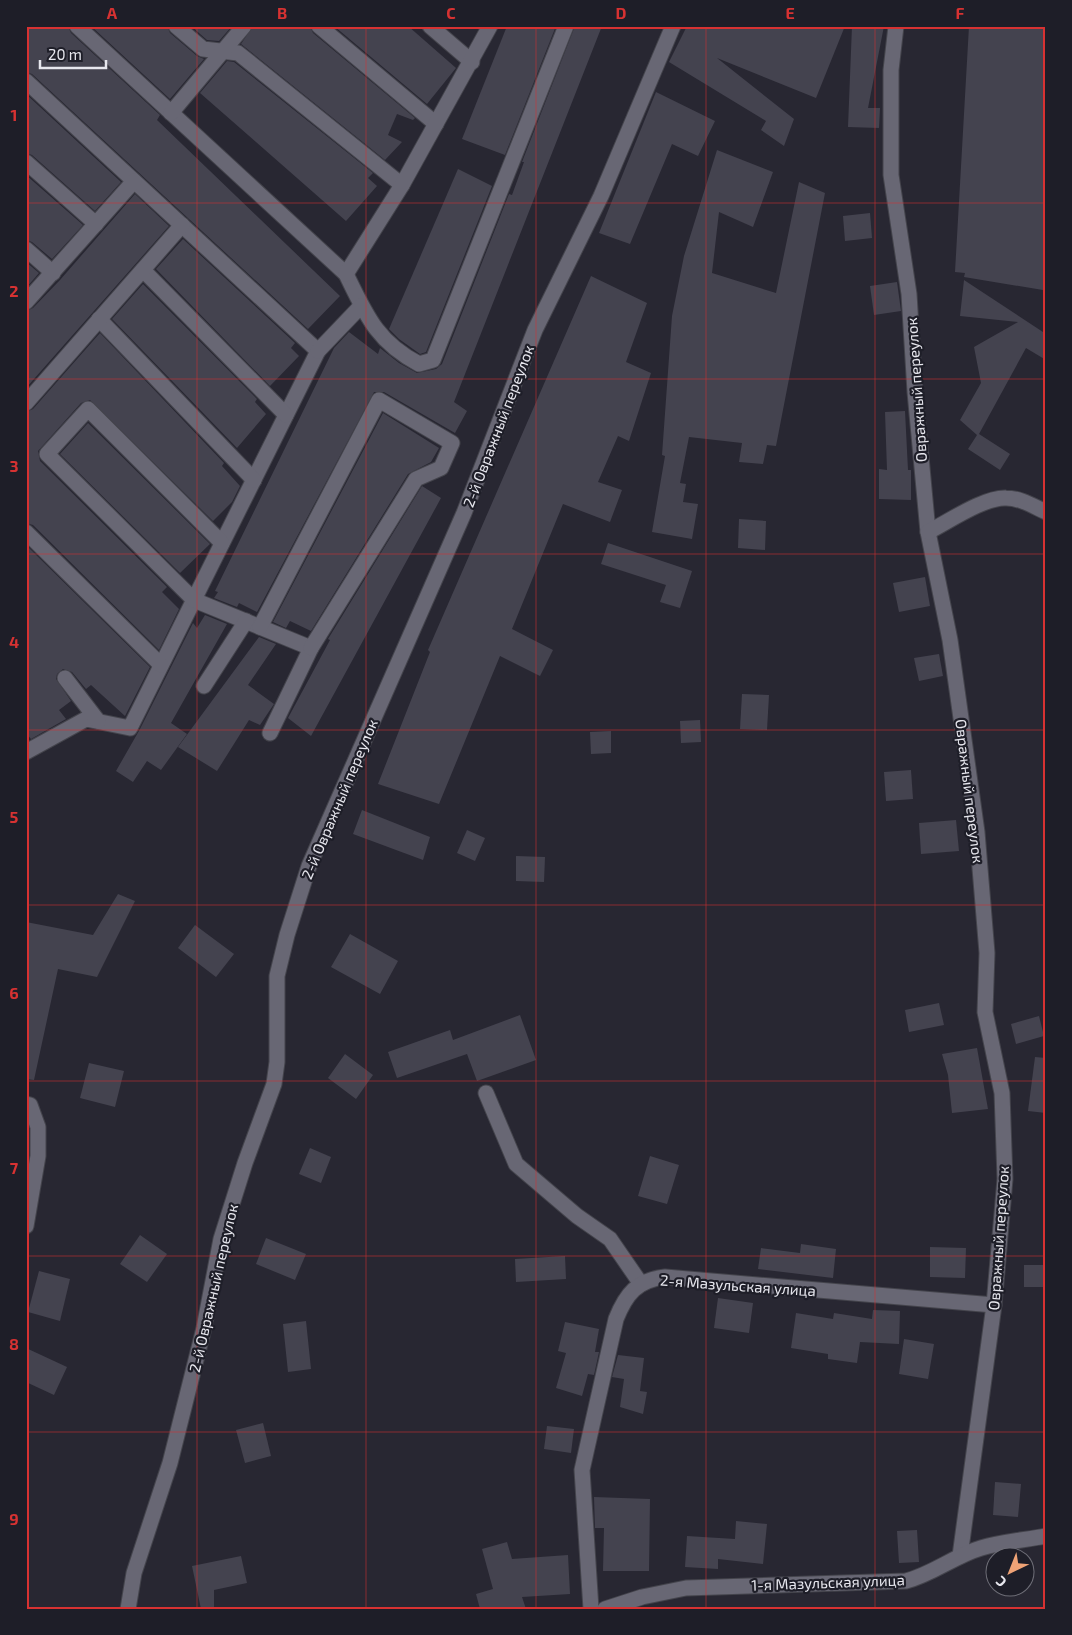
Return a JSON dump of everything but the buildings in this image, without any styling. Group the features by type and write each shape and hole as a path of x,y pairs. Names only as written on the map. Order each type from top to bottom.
{"street":[{"path":"77,26 346,274 369,321 398,353 419,364 433,360 566,26"},
{"path":"176,26 203,50 238,53 402,185"},
{"path":"171,113 221,51 244,26"},
{"path":"319,26 436,124"},
{"path":"430,26 472,62"},
{"path":"346,274 402,185 472,62 490,26"},
{"name":"2-й Овражный переулок","path":"128,1609 134,1573 170,1463 204,1328 221,1239 245,1163 274,1084 277,1062 277,976 287,935 309,866 464,512 535,330 601,196 673,26"},
{"name":"Овражный переулок","path":"896,26 891,70 891,175 909,294 915,392 928,532 950,640 977,832 988,953 985,1012 1002,1093 1005,1179 994,1305 960,1556"},
{"path":"26,81 318,351"},
{"path":"26,162 96,224"},
{"path":"26,302 134,181"},
{"path":"26,403 182,225"},
{"path":"26,249 52,273"},
{"path":"143,270 286,415"},
{"path":"26,752 86,719 130,728 318,351 361,306"},
{"path":"99,319 254,480"},
{"path":"204,686 253,624 379,400 452,443 441,468 416,479 311,648 270,733"},
{"path":"222,543 88,409 47,454 194,600 311,648"},
{"path":"928,532 976,507 1004,498 1017,500 1046,512"},
{"path":"26,532 161,665"},
{"path":"65,678 98,721"},
{"path":"486,1093 516,1164 577,1216 610,1239 640,1284"},
{"path":"26,1104 30,1105 38,1127 38,1156 26,1226"},
{"name":"2-я Мазульская улица","path":"591,1609 582,1470 616,1319 623,1301 640,1284 652,1279 665,1278 994,1305"},
{"name":"1-я Мазульская улица","path":"605,1609 642,1597 686,1588 906,1580 932,1572 960,1556 981,1548 1046,1536"}]}
